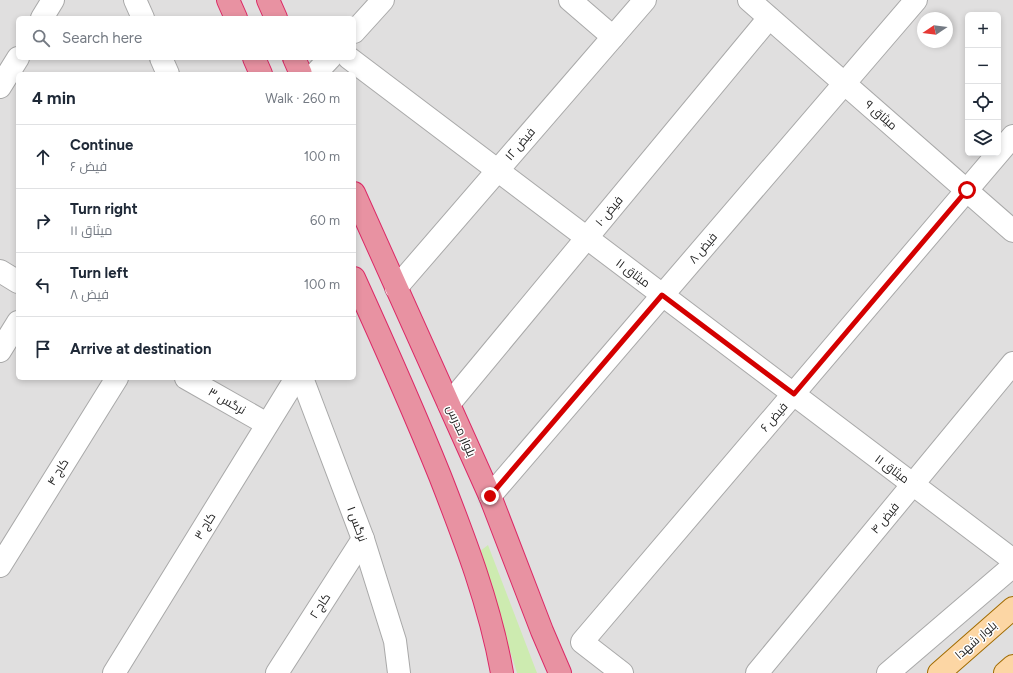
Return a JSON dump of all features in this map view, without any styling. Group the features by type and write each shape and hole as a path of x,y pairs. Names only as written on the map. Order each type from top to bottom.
{"highway":[{"path":"228,0 235,16"},
{"path":"268,0 275,16"},
{"path":"255,60 261,72"},
{"path":"295,60 300,72"},
{"name":"بلوار مدرس","path":"356,198 490,496 542,631 560,673"},
{"path":"356,282 415,414 456,516 481,588 502,673"}],"main road":[{"name":"بلوار شهدا","path":"939,673 1013,608"},
{"path":"1005,673 1013,666"}],"street":[{"path":"43,16 53,0"},
{"path":"135,0 142,16"},
{"path":"356,30 383,0"},
{"path":"570,0 613,37"},
{"name":"فیض ۱۲","path":"396,288 645,0"},
{"name":"میثاق ۹","path":"749,0 1013,231"},
{"name":"فیض ۸","path":"490,496 915,0"},
{"name":"فیض ۱۰","path":"449,404 769,18"},
{"path":"0,87 17,60"},
{"path":"162,60 167,72"},
{"path":"317,72 328,60"},
{"name":"میثاق ۱۱","path":"352,60 1013,560"},
{"name":"فیض ۶","path":"622,673 582,642 1013,136"},
{"path":"0,271 16,281"},
{"path":"0,352 16,325"},
{"name":"فیض ۴","path":"757,673 1013,363"},
{"name":"کاج ۴","path":"0,566 116,380"},
{"name":"نرگس ۳","path":"190,380 267,424"},
{"name":"کاج ۳","path":"114,673 295,380"},
{"name":"نرگس ۱","path":"303,380 363,539 395,641 399,673"},
{"name":"کاج ۲","path":"277,673 363,539"},
{"path":"888,673 1013,566"}],"shaded area":[{"path":"0,0 1013,0 1013,673 0,673"}],"green space":[{"path":"488,545 537,673 517,673 479,552"}],"route":[{"path":"490,496 662,295 794,394 967,190"}]}
